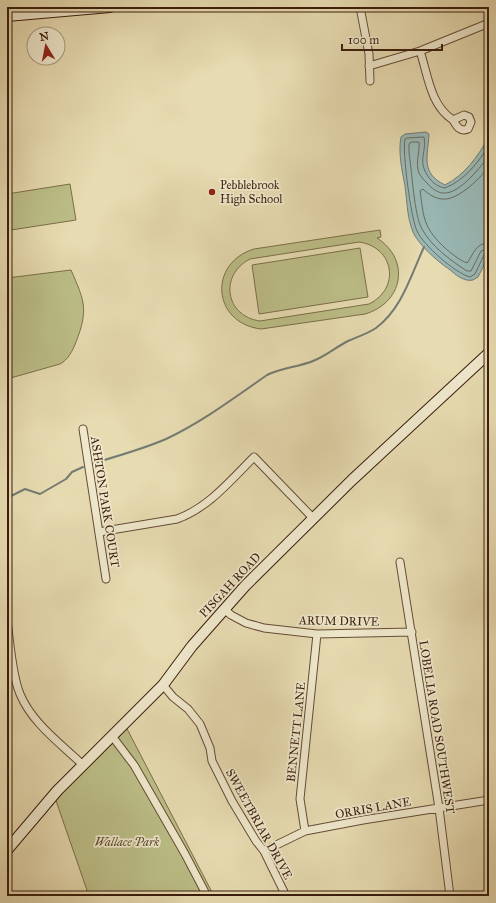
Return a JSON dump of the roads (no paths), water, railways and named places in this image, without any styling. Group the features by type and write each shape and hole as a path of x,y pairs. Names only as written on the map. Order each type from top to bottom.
{"street":[{"path":"7,16 110,7"},
{"path":"360,7 369,54 370,81"},
{"path":"369,66 420,51 489,23"},
{"path":"420,51 431,90 446,116 453,120"},
{"name":"PISGAH ROAD","path":"7,850 56,791 163,685 192,646 224,609 268,563 352,480 489,353"},
{"name":"ASHTON PARK COURT","path":"83,429 106,579"},
{"path":"99,532 177,519 185,516 205,505 254,457 313,518"},
{"name":"LOBELIA ROAD SOUTHWEST","path":"400,562 440,808 450,896"},
{"name":"ARUM DRIVE","path":"224,609 231,615 246,623 264,628 317,634 412,632"},
{"path":"7,621 16,681 20,694 36,722 83,764"},
{"name":"BENNETT LANE","path":"305,832 300,799 317,634"},
{"name":"SWEETBRIAR DRIVE","path":"163,685 173,697 188,709 200,724 210,748 212,761 232,801 264,851 286,896"},
{"path":"112,736 134,765 185,854 207,896"},
{"name":"ORRIS LANE","path":"264,851 305,832 363,820 489,800"}],"water":[{"path":"426,132 429,134 427,163 429,169 437,180 445,185 465,170 489,137 489,255 478,277 473,280 460,278 444,266 419,242 411,226 408,215 401,162 401,137 405,134"}],"waterway":[{"path":"94,463 166,439 205,417 267,375 313,361 348,341 366,334 376,328 393,311 405,291 424,247"},
{"path":"7,498 25,489 40,494 66,479 72,472 83,467"}],"place":[{"name":"Pebblebrook High School","path":"212,192"}],"park label":[{"name":"Wallace Park","path":"127,842"}]}
